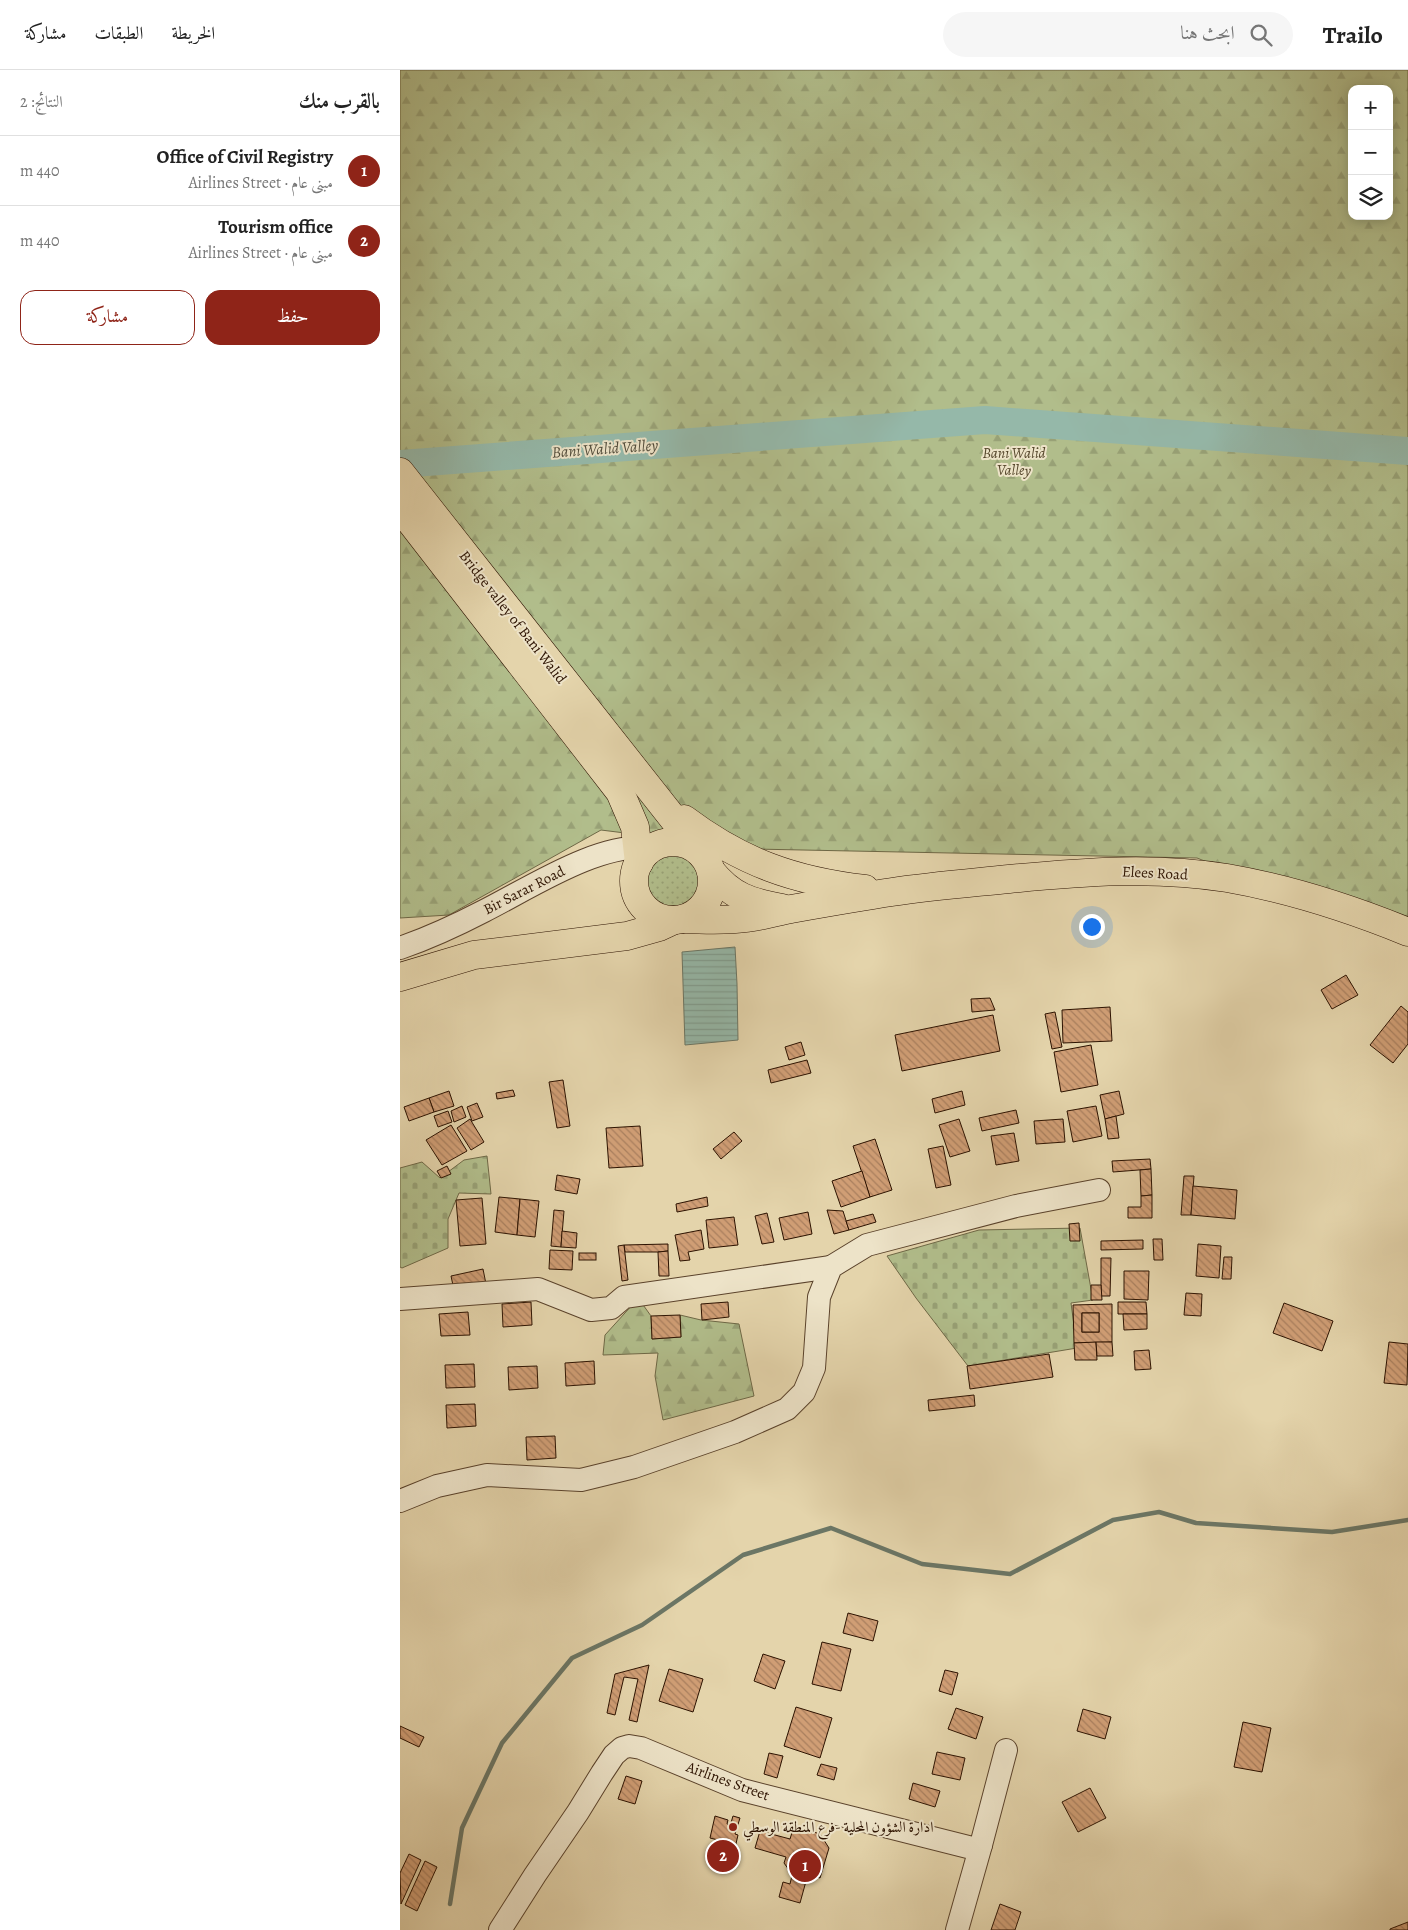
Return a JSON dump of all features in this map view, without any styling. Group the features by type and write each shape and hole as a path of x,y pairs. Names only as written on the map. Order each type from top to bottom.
{"highway":[{"name":"Bridge valley of Bani Walid","path":"400,472 617,769"},
{"name":"Bridge valley of Bani Walid","path":"400,508 617,769"},
{"path":"617,769 651,792 697,829 741,856 765,867 827,883 894,892"},
{"path":"617,769 620,792 643,852 635,878 636,893 642,904 651,913 662,918 726,920 747,918 894,892"},
{"path":"651,792 730,890 742,898 755,903 788,910"},
{"path":"400,977 474,955 611,939 644,933 694,914 704,906 710,895 712,883 704,860 683,843 667,843 643,852"},
{"name":"Elees Road","path":"894,892 1084,872 1178,873 1226,878 1290,892 1363,914 1408,932"},
{"path":"595,940 620,920 632,903 636,893"}],"street":[{"name":"Bir Sarar Road","path":"400,948 483,912 584,860 604,853 643,852"},
{"path":"400,1299 538,1289 591,1310 611,1308 624,1297 831,1267 868,1245 1016,1206 1098,1190"},
{"path":"400,1501 437,1486 487,1475 581,1480 634,1467 735,1432 787,1408 804,1392 814,1368 819,1297 831,1267"},
{"name":"Airlines Street","path":"500,1930 534,1875 578,1812 614,1755 622,1748 629,1746 641,1748 742,1790 962,1846 972,1848 981,1845"},
{"path":"957,1930 1006,1750"}],"green space":[{"name":"Bani Walid Valley","path":"400,70 1408,70 1408,942 1197,858 753,849 601,830 449,915 400,918"},
{"path":"672,853 682,855 691,861 697,870 699,880 697,890 691,899 682,905 672,907 662,905 653,899 647,890 645,880 647,870 653,861 662,855"},
{"path":"487,1156 491,1194 459,1193 448,1219 448,1248 402,1268 400,1267 400,1168 422,1162 440,1178 464,1160"},
{"path":"1080,1228 1093,1300 1071,1303 1077,1348 968,1366 916,1298 887,1256 979,1230"},
{"path":"641,1302 651,1316 652,1339 681,1337 680,1315 701,1320 739,1324 754,1396 663,1420 655,1376 658,1353 603,1355 605,1335 634,1303"}],"shaded area":[{"path":"735,947 738,1040 685,1045 682,952"}],"building":[{"path":"1346,975 1358,995 1332,1009 1321,990"},
{"path":"990,998 995,1010 972,1012 971,999"},
{"path":"1401,1006 1408,1012 1408,1044 1393,1063 1370,1045"},
{"path":"1110,1007 1112,1041 1063,1043 1062,1010"},
{"path":"1055,1012 1062,1047 1052,1049 1045,1014"},
{"path":"993,1015 1000,1051 902,1071 895,1035"},
{"path":"801,1042 805,1055 789,1060 785,1047"},
{"path":"1091,1045 1098,1085 1061,1092 1054,1052"},
{"path":"807,1060 811,1073 771,1083 768,1070"},
{"path":"563,1080 570,1126 557,1128 549,1082"},
{"path":"513,1090 515,1096 497,1099 496,1093"},
{"path":"449,1091 454,1106 434,1112 429,1098"},
{"path":"962,1091 965,1105 935,1113 932,1099"},
{"path":"1119,1091 1124,1114 1105,1119 1100,1095"},
{"path":"429,1098 434,1112 409,1121 404,1107"},
{"path":"477,1103 483,1117 472,1121 467,1107"},
{"path":"462,1106 466,1117 454,1122 451,1111"},
{"path":"1096,1106 1102,1136 1073,1142 1067,1111"},
{"path":"1016,1110 1019,1123 982,1131 979,1118"},
{"path":"448,1111 452,1122 438,1127 434,1116"},
{"path":"1116,1116 1119,1138 1108,1139 1105,1119"},
{"path":"470,1119 484,1142 471,1150 457,1128"},
{"path":"959,1119 970,1151 950,1157 939,1125"},
{"path":"1063,1119 1065,1142 1036,1144 1034,1121"},
{"path":"451,1125 467,1151 442,1165 426,1140"},
{"path":"640,1126 643,1166 609,1168 606,1128"},
{"path":"734,1132 742,1141 721,1159 713,1149"},
{"path":"1014,1133 1019,1161 996,1165 991,1136"},
{"path":"875,1139 892,1190 870,1197 853,1146"},
{"path":"943,1146 951,1185 936,1188 928,1149"},
{"path":"1150,1159 1151,1169 1113,1172 1112,1161"},
{"path":"447,1166 451,1174 441,1178 437,1171"},
{"path":"1151,1169 1152,1195 1141,1196 1140,1170"},
{"path":"862,1171 870,1197 841,1207 832,1181"},
{"path":"557,1175 580,1179 577,1194 555,1190"},
{"path":"1184,1176 1194,1176 1191,1215 1181,1215"},
{"path":"1193,1186 1237,1190 1235,1219 1191,1215"},
{"path":"1152,1195 1152,1218 1128,1218 1128,1207 1141,1207 1141,1196"},
{"path":"499,1197 520,1199 517,1235 495,1232"},
{"path":"707,1197 708,1206 677,1212 676,1204"},
{"path":"482,1198 486,1244 460,1246 456,1200"},
{"path":"520,1199 539,1201 535,1237 517,1235"},
{"path":"554,1210 564,1211 561,1247 551,1246"},
{"path":"827,1210 843,1211 849,1230 834,1234"},
{"path":"808,1212 812,1234 784,1240 779,1218"},
{"path":"767,1213 774,1242 762,1244 755,1216"},
{"path":"873,1214 876,1222 849,1230 846,1221"},
{"path":"734,1217 738,1245 709,1248 706,1220"},
{"path":"1079,1223 1080,1241 1070,1241 1069,1224"},
{"path":"701,1230 704,1249 688,1252 690,1260 680,1261 675,1235"},
{"path":"562,1231 577,1233 576,1248 561,1247"},
{"path":"1153,1239 1162,1239 1163,1260 1154,1260"},
{"path":"1143,1240 1143,1249 1101,1250 1101,1241"},
{"path":"668,1244 668,1251 658,1252 625,1252 624,1245"},
{"path":"1198,1244 1221,1246 1219,1278 1196,1276"},
{"path":"624,1245 628,1280 622,1281 618,1246"},
{"path":"550,1250 573,1251 572,1270 549,1269"},
{"path":"668,1251 669,1276 659,1276 658,1252"},
{"path":"579,1253 596,1253 596,1260 579,1260"},
{"path":"1224,1257 1232,1257 1231,1279 1222,1279"},
{"path":"1101,1258 1111,1258 1110,1296 1101,1296"},
{"path":"483,1269 486,1284 454,1290 451,1276"},
{"path":"1124,1271 1149,1271 1148,1300 1124,1299"},
{"path":"1091,1285 1101,1285 1102,1300 1091,1300"},
{"path":"1186,1293 1202,1294 1201,1316 1184,1315"},
{"path":"531,1302 532,1325 503,1327 502,1304"},
{"path":"728,1302 729,1317 702,1320 701,1304"},
{"path":"1118,1302 1146,1302 1147,1314 1118,1314"},
{"path":"1284,1303 1333,1321 1322,1351 1273,1333"},
{"path":"1112,1304 1112,1342 1074,1343 1073,1305","holes":["1082,1313 1099,1313 1099,1332 1082,1332"]},
{"path":"468,1312 470,1335 441,1336 439,1314"},
{"path":"1082,1313 1099,1313 1099,1332 1082,1332"},
{"path":"1123,1314 1147,1314 1147,1329 1124,1330"},
{"path":"680,1315 681,1337 652,1339 651,1316"},
{"path":"1096,1342 1097,1360 1075,1360 1074,1343"},
{"path":"1096,1342 1112,1342 1113,1356 1097,1356"},
{"path":"1389,1342 1408,1344 1407,1385 1384,1383"},
{"path":"1149,1350 1151,1369 1135,1370 1134,1351"},
{"path":"1049,1354 1053,1377 970,1389 967,1366"},
{"path":"594,1361 595,1384 566,1386 565,1363"},
{"path":"474,1364 475,1387 446,1388 445,1365"},
{"path":"537,1366 538,1388 509,1390 508,1367"},
{"path":"974,1395 975,1406 929,1411 928,1400"},
{"path":"475,1404 476,1426 447,1428 446,1405"},
{"path":"555,1436 556,1458 527,1460 526,1437"},
{"path":"848,1613 878,1621 873,1641 843,1633"},
{"path":"822,1642 851,1649 841,1691 812,1684"},
{"path":"763,1654 785,1661 775,1689 754,1681"},
{"path":"649,1665 637,1722 629,1720 638,1679 624,1677 615,1715 607,1713 615,1674"},
{"path":"669,1669 703,1679 693,1712 659,1701"},
{"path":"945,1670 958,1673 952,1695 939,1691"},
{"path":"796,1707 832,1718 820,1758 784,1746"},
{"path":"956,1708 983,1717 976,1739 948,1729"},
{"path":"1083,1709 1111,1717 1105,1739 1077,1731"},
{"path":"1243,1722 1271,1728 1262,1772 1234,1767"},
{"path":"400,1726 424,1737 419,1747 400,1738"},
{"path":"937,1752 965,1758 960,1780 932,1774"},
{"path":"769,1753 783,1756 777,1778 764,1774"},
{"path":"821,1764 837,1768 834,1780 817,1775"},
{"path":"626,1776 642,1781 635,1804 618,1799"},
{"path":"913,1783 940,1791 935,1807 909,1799"},
{"path":"1090,1788 1106,1818 1078,1832 1062,1802"},
{"path":"715,1816 728,1820 727,1824 730,1826 733,1816 740,1818 735,1834 738,1835 732,1861 713,1856 718,1840 710,1838"},
{"path":"794,1826 820,1834 829,1848 820,1878 808,1874 800,1903 779,1897 783,1882 790,1884 793,1871 789,1870 784,1863 786,1857 755,1848 760,1831 790,1839"},
{"path":"409,1854 421,1860 401,1904 400,1873"},
{"path":"425,1861 437,1867 417,1911 405,1905"},
{"path":"1000,1904 1021,1912 1015,1930 991,1930"},
{"path":"1408,1922 1408,1930 1390,1930 1390,1929"}],"waterway":[{"name":"Bani Walid Valley","path":"400,464 985,420 1408,451"},
{"path":"450,1904 462,1828 502,1743 572,1658 642,1625 743,1555 831,1528 922,1564 1010,1574 1113,1520 1159,1512 1196,1523 1332,1532 1408,1520"}],"place":[{"name":"ادارة الشؤون المحلية -فرع المنطقة الوسطي","path":"733,1827"},
{"name":"Tourism office","path":"723,1856"},
{"name":"Office of Civil Registry","path":"805,1866"}]}
